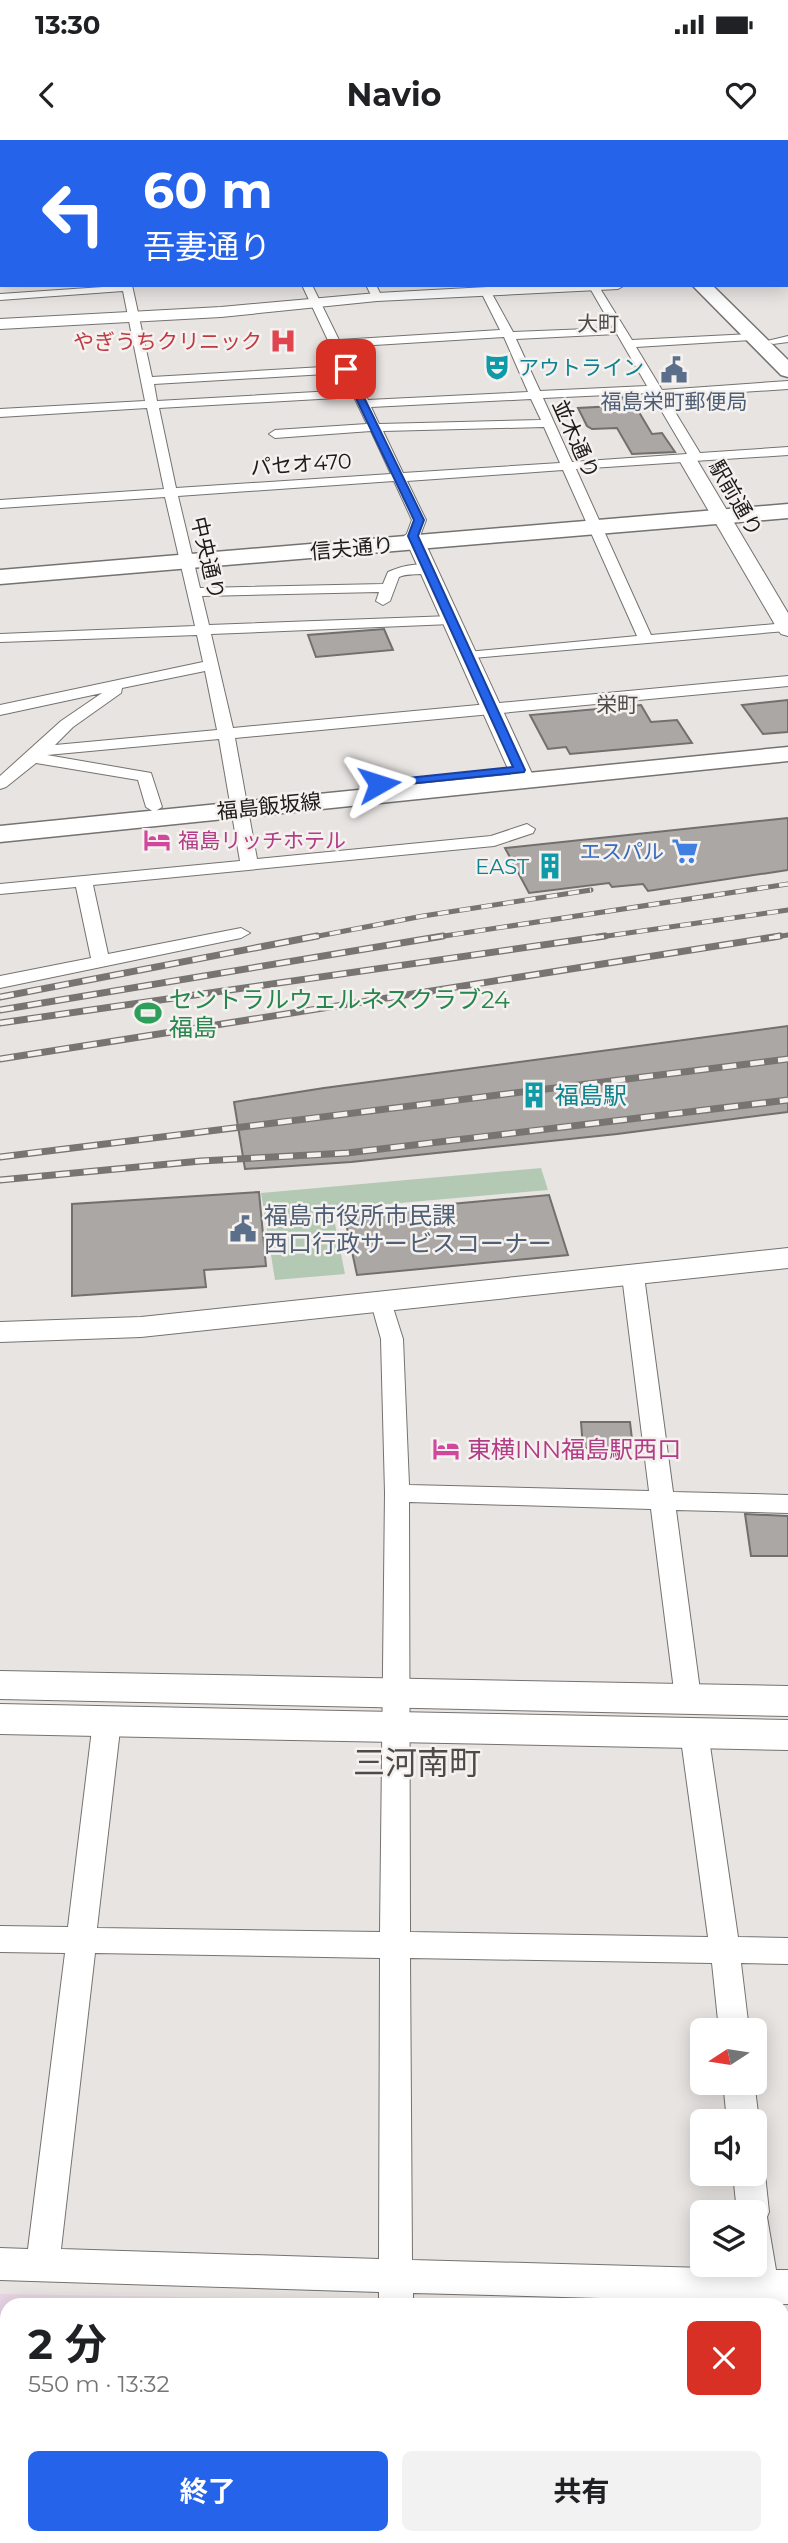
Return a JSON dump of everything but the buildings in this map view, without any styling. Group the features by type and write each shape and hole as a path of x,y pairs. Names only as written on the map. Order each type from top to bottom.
{"highway":[{"path":"703,287 788,371"},
{"path":"723,287 783,345"},
{"name":"信夫通り","path":"0,577 719,513 788,503"},
{"name":"信夫通り","path":"719,513 788,511"},
{"name":"信夫通り","path":"0,568 188,559"}],"main road":[{"name":"福島飯坂線","path":"0,834 241,804 522,775 788,743"},
{"name":"福島飯坂線","path":"522,775 788,754"},
{"name":"福島飯坂線","path":"0,822 154,807 241,804"}],"street":[{"path":"0,297 115,287"},
{"name":"中央通り","path":"127,287 170,492 188,559 227,735 241,804 249,866"},
{"path":"308,287 419,520 415,539 522,775"},
{"path":"0,324 316,303 374,291 540,287"},
{"path":"597,287 596,290 694,454 688,460"},
{"name":"並木通り","path":"484,288 508,334 646,639"},
{"path":"334,344 620,331"},
{"path":"628,344 751,337"},
{"path":"148,381 346,369"},
{"path":"0,413 153,405 536,396 788,385"},
{"path":"275,434 375,427 548,423"},
{"name":"パセオ470","path":"0,505 688,460 788,451"},
{"name":"駅前通り","path":"688,460 787,629"},
{"path":"372,623 393,575 404,570 428,569"},
{"path":"194,592 389,588"},
{"path":"0,638 451,620"},
{"path":"467,656 787,629"},
{"path":"0,710 210,665"},
{"path":"36,754 788,681"},
{"path":"0,784 67,724 125,684"},
{"path":"36,754 145,776 154,807"},
{"path":"0,889 494,841 527,829"},
{"path":"83,880 102,962"},
{"path":"0,982 241,933"},
{"path":"0,1332 106,1329 382,1303 788,1258"},
{"path":"633,1276 725,1950 732,2018"},
{"path":"382,1303 393,1339 397,1493 395,2289"},
{"path":"397,1493 788,1504"},
{"path":"0,1685 395,1711"},
{"path":"0,1718 107,1721 395,1711 691,1715 788,1701"},
{"path":"691,1715 788,1735"},
{"path":"43,2264 107,1721"},
{"path":"0,1939 788,1951"},
{"path":"0,2264 43,2264 395,2289 771,2293"}],"shaded area":[{"path":"0,2294 245,2298 0,2298"}],"green space":[{"path":"541,1168 548,1190 332,1209 345,1274 275,1280 261,1193"}],"railway":[{"path":"431,938 788,884"},
{"path":"308,938 423,916 591,890"},
{"path":"593,938 788,910"},
{"path":"769,938 788,935"},
{"path":"0,997 317,936"},
{"path":"431,938 443,936"},
{"path":"0,1023 605,936"},
{"path":"0,1059 780,936"},
{"path":"0,1010 431,938"},
{"path":"0,1157 788,1059"},
{"path":"0,1180 201,1161 347,1153 788,1100"}],"place":[{"name":"やぎうちクリニック","path":"283,341"},
{"name":"アウトライン","path":"497,367"},
{"name":"福島栄町郵便局","path":"674,370"},
{"name":"福島リッチホテル","path":"157,840"},
{"name":"エスパル","path":"685,851"},
{"name":"EAST","path":"550,866"},
{"name":"セントラルウェルネスクラブ24 福島","path":"148,1013"},
{"name":"福島駅","path":"534,1095"},
{"name":"福島市役所市民課 西口行政サービスコーナー","path":"243,1229"},
{"name":"東横INN福島駅西口","path":"446,1449"}],"district":[{"name":"大町","path":"598,323"},
{"name":"栄町","path":"617,704"},
{"name":"三河南町","path":"417,1762"}],"route":[{"path":"346,369 419,520 413,536 520,770 379,784"}]}
